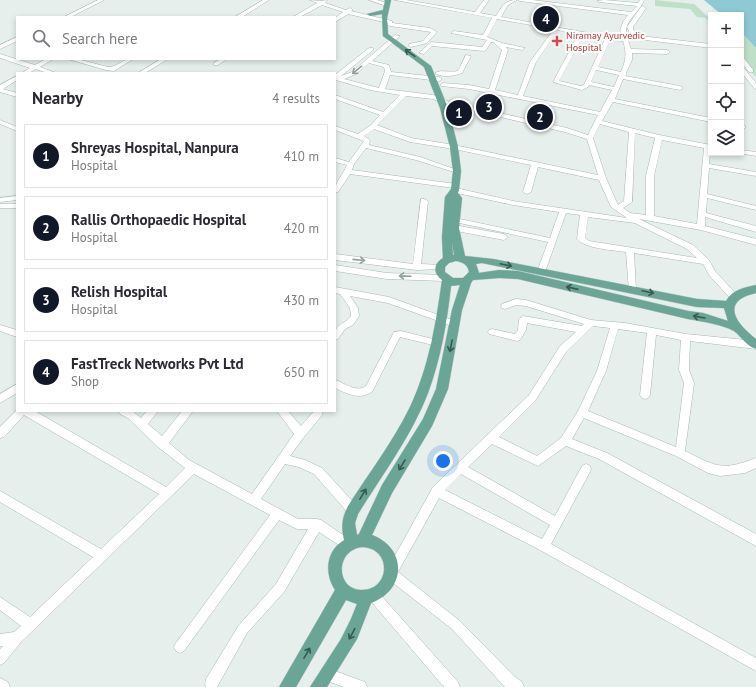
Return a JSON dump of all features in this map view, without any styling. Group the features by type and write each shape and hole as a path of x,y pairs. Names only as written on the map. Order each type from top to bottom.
{"main road":[{"path":"396,0 384,31 389,37 427,66 437,77 442,99 446,105"},
{"path":"387,2 387,20"},
{"path":"370,14 387,20"},
{"path":"355,543 379,545 385,551 390,562 391,574 387,583 381,590 370,596 353,596 343,590 335,575 334,566 337,557 342,550 355,543 428,422 442,389 455,324 469,279 474,273 473,267 464,260 455,224 458,198 455,190 457,171 443,86 428,58 411,45 389,37"},
{"path":"448,259 447,237 449,197 455,190"},
{"path":"732,301 697,303 487,261 448,259 439,267 441,274 445,279 456,282 499,274 518,275 688,315 703,317 736,328"},
{"path":"355,543 348,527 348,520 415,410 421,397 437,343 442,319 445,279"},
{"path":"756,289 744,291 732,301 729,312 731,320 736,328 744,337 756,345"},
{"path":"287,687 343,590"},
{"path":"318,687 351,637 370,596"}],"street":[{"path":"69,16 102,0"},
{"path":"240,16 267,0"},
{"path":"312,0 324,1 350,10 434,32 422,53"},
{"path":"371,0 387,2"},
{"path":"396,0 608,38 642,36 708,43"},
{"path":"433,7 439,0"},
{"path":"476,14 487,0"},
{"path":"411,45 435,44 484,49 496,17 506,4 515,0"},
{"path":"520,0 631,14"},
{"path":"647,0 645,6 630,27 630,60 611,100 590,138 602,178 614,205 636,221 690,247 706,262 712,274 732,301"},
{"path":"298,16 324,1"},
{"path":"599,1 641,2"},
{"path":"641,2 623,25 624,31 629,36 708,46"},
{"path":"336,19 350,10 370,14"},
{"path":"520,97 533,62 557,28"},
{"path":"454,33 488,38 501,45 522,48"},
{"path":"581,34 556,82 582,88 586,86 608,38"},
{"path":"336,78 354,73 389,37"},
{"path":"0,47 16,39"},
{"path":"491,92 505,53 505,50 501,45"},
{"path":"336,78 375,46"},
{"path":"629,51 667,52"},
{"path":"0,56 50,72"},
{"path":"388,73 437,77 453,74 460,72 468,56"},
{"path":"27,72 48,60"},
{"path":"75,60 108,69 117,67 128,60"},
{"path":"143,72 163,60"},
{"path":"216,64 222,60"},
{"path":"367,61 387,66 388,73 382,89"},
{"path":"744,62 756,77"},
{"path":"595,68 680,88"},
{"path":"744,72 756,87"},
{"path":"336,78 347,82 404,94 442,99"},
{"path":"0,89 16,79"},
{"path":"588,83 616,89"},
{"path":"443,86 469,87 602,114"},
{"path":"0,89 16,96"},
{"path":"359,136 385,115 404,94"},
{"path":"336,97 385,115"},
{"path":"611,100 708,119"},
{"path":"446,105 567,130 590,138"},
{"path":"0,122 16,127"},
{"path":"598,122 659,137 708,146"},
{"path":"372,126 410,140 454,147 602,178"},
{"path":"336,128 367,140 366,146 351,164 348,172 336,189"},
{"path":"618,208 628,202 632,131"},
{"path":"650,218 650,181 659,137"},
{"path":"366,146 418,158 457,171"},
{"path":"701,227 705,165 708,151"},
{"path":"744,152 754,154"},
{"path":"336,160 351,164"},
{"path":"527,192 535,164"},
{"path":"705,165 756,174"},
{"path":"348,172 455,190 513,204 636,221"},
{"path":"703,195 756,208"},
{"path":"0,200 16,198"},
{"path":"417,267 424,201"},
{"path":"0,206 16,206"},
{"path":"541,272 563,211"},
{"path":"625,214 701,227 756,242"},
{"path":"702,214 756,229"},
{"path":"584,215 581,239 584,242 630,251 706,262"},
{"path":"455,224 553,241"},
{"path":"455,224 510,238"},
{"path":"630,251 632,289"},
{"path":"336,257 417,267 439,267"},
{"path":"336,268 388,276 445,279"},
{"path":"339,291 383,299 455,324"},
{"path":"338,326 353,320 355,312 339,291"},
{"path":"505,306 516,302 526,303 587,326"},
{"path":"492,332 517,338 522,330 523,319 587,326 615,325 686,337 756,345"},
{"path":"490,438 538,461 565,441 583,413 608,353 615,325"},
{"path":"517,687 510,682 456,625 391,574 437,491 532,398 564,349 587,326"},
{"path":"0,328 16,334"},
{"path":"645,395 652,331"},
{"path":"336,384 355,393 366,392 397,334 437,343"},
{"path":"680,453 689,382 684,370 686,337"},
{"path":"0,399 16,389"},
{"path":"0,434 21,412"},
{"path":"28,412 167,493"},
{"path":"127,412 184,463 297,524 317,524 355,543"},
{"path":"141,425 152,412"},
{"path":"162,444 187,412"},
{"path":"283,412 291,420 300,434"},
{"path":"253,501 300,434 319,412"},
{"path":"583,413 680,453 708,468 720,471 745,468 756,463"},
{"path":"565,441 603,456 756,540"},
{"path":"283,460 301,463 318,471 353,510"},
{"path":"0,659 16,638 30,624 193,468"},
{"path":"460,468 557,523"},
{"path":"544,546 586,469"},
{"path":"437,491 544,546 699,631 756,665"},
{"path":"1,498 102,556"},
{"path":"180,647 277,514"},
{"path":"211,684 243,629 280,588 317,524"},
{"path":"370,596 453,687"},
{"path":"0,603 30,624"},
{"path":"0,640 16,638"},
{"path":"327,674 360,687"},
{"path":"0,684 3,687"}],"green space":[{"path":"655,0 694,4 708,17 708,21 706,18 697,17 690,9 655,6"},
{"path":"744,35 756,48 756,77 744,63"}],"water":[{"path":"704,0 756,0 756,48 744,35 744,12 718,12"}],"place":[{"name":"FastTreck Networks Pvt Ltd","path":"546,19"},
{"name":"Niramay Ayurvedic Hospital","path":"557,41"},
{"name":"Relish Hospital","path":"489,107"},
{"name":"Shreyas Hospital, Nanpura","path":"459,113"},
{"name":"Rallis Orthopaedic Hospital","path":"540,117"}]}
